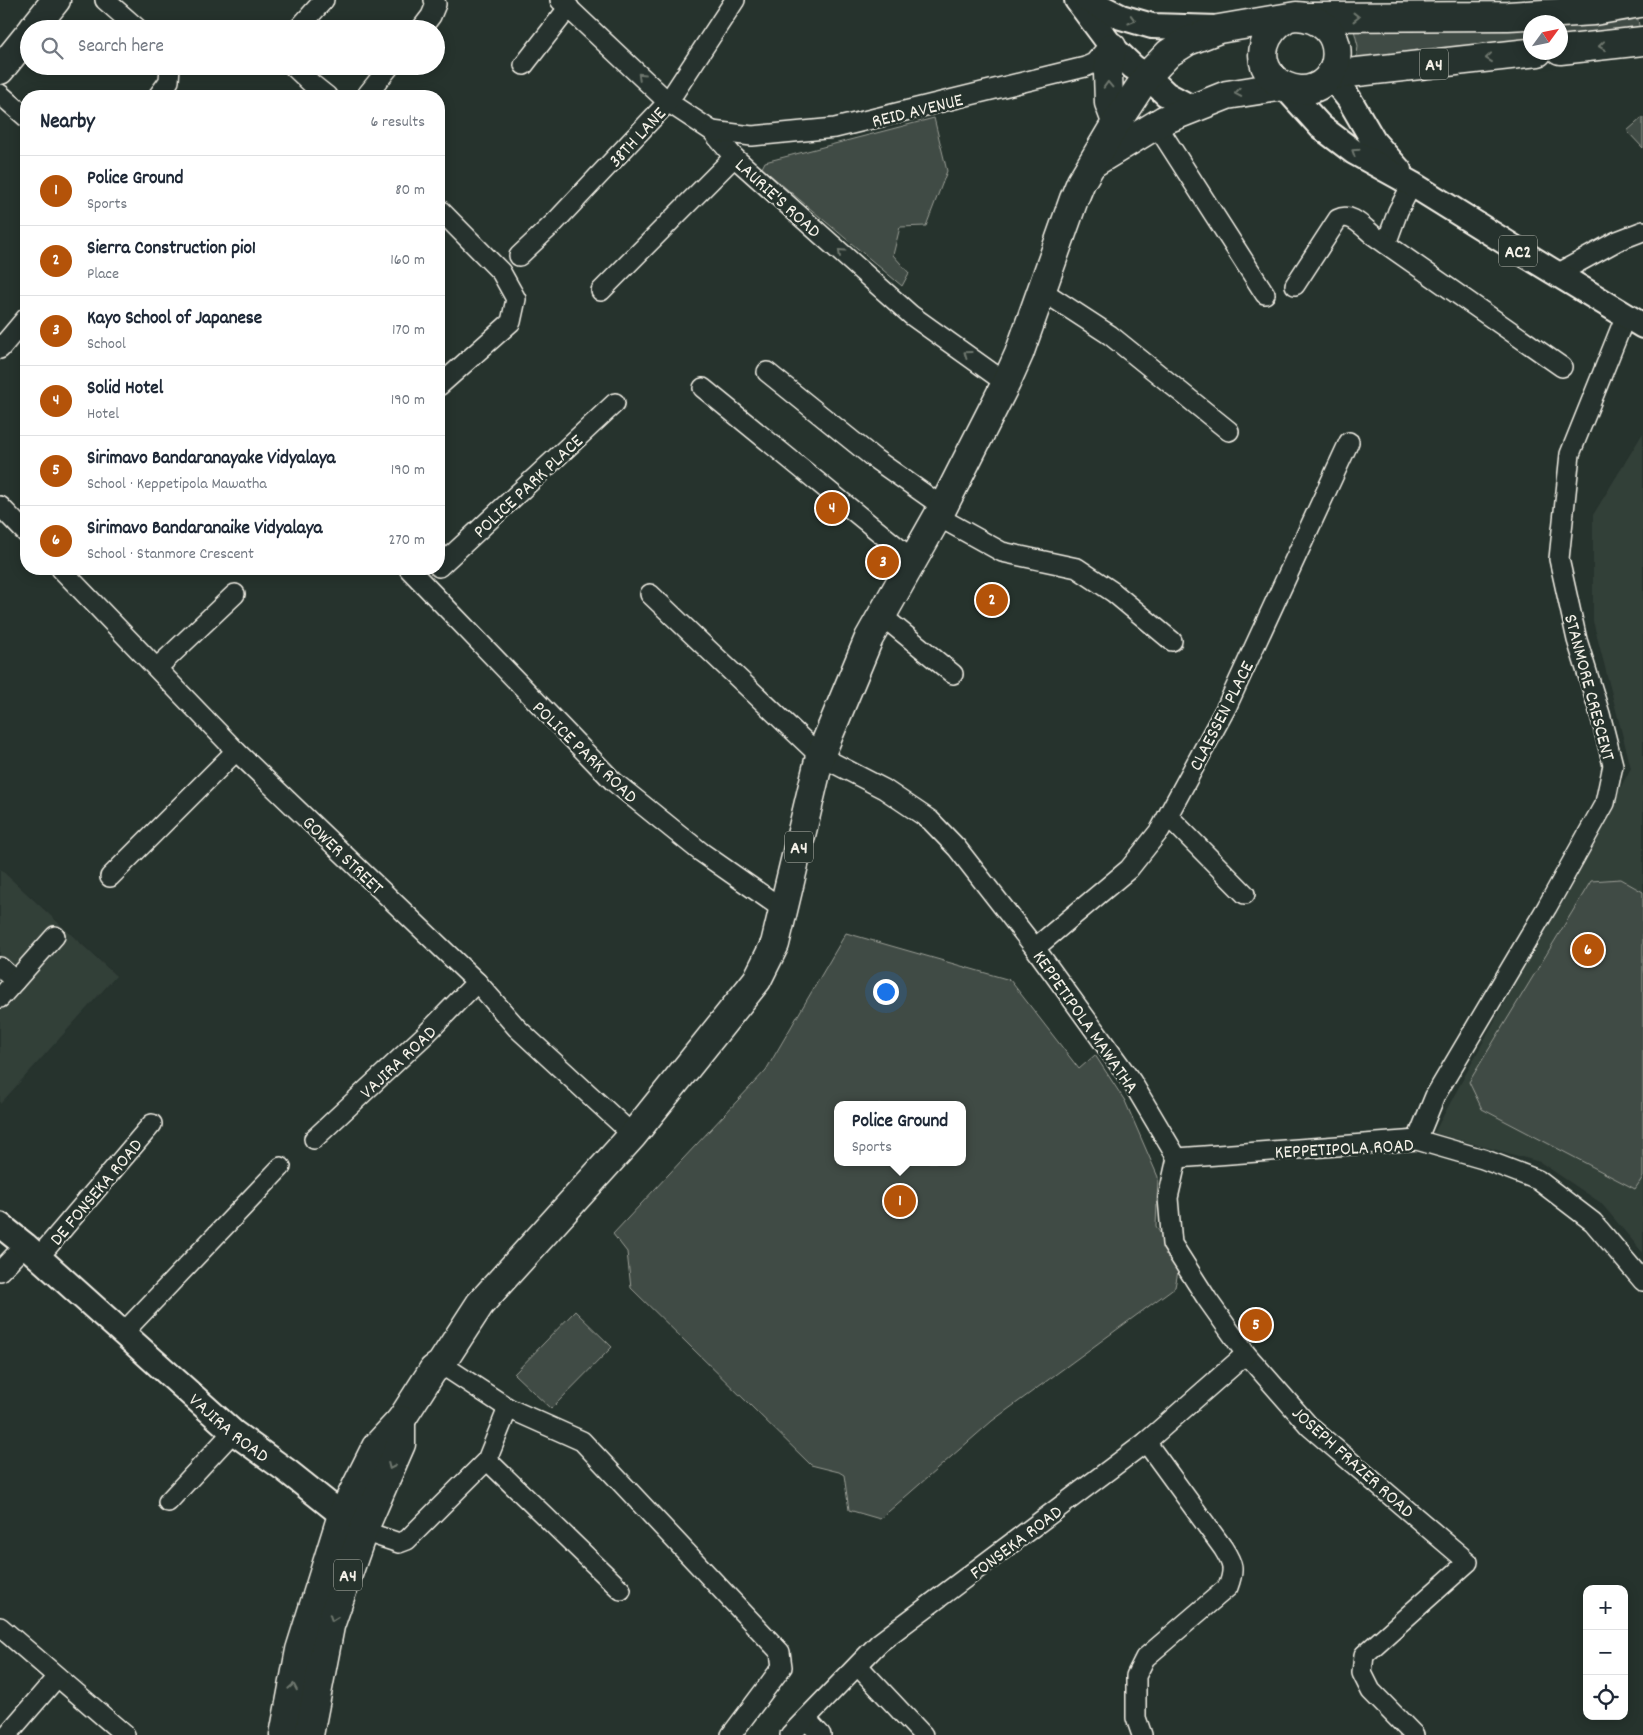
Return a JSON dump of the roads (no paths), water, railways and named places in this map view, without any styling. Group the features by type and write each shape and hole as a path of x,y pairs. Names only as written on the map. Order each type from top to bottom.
{"highway":[{"path":"40,20 56,0"},
{"name":"A4","path":"303,1734 330,1626 352,1523 401,1444 401,1420 433,1370 441,1364 480,1304 632,1134 757,980 775,944 820,756 868,638 940,512 1006,383 1019,354 1074,199 1091,164 1147,76 1169,53 1188,41 1219,28 1292,12 1501,8 1594,11 1643,1"},
{"path":"1292,12 1318,21 1327,28 1334,38 1337,49 1336,60 1330,74 1323,82 1304,90 1294,90 1273,78 1267,68 1264,57 1264,46 1268,35 1292,12"},
{"path":"1568,49 1643,41"},
{"path":"0,70 20,45"},
{"path":"1111,45 1108,73 1109,103 1116,122"},
{"name":"A4","path":"1330,74 1523,54"},
{"path":"1091,164 1156,124 1227,95 1284,86"}],"main road":[{"path":"1077,0 1111,45 1133,67 1147,76 1166,94 1194,109"},
{"path":"1087,0 1121,17 1152,26 1219,28"},
{"name":"AC2","path":"1330,74 1349,99 1374,142 1412,184"},
{"name":"AC2","path":"1284,86 1321,126 1354,152 1412,184 1634,321"},
{"name":"VAJIRA ROAD","path":"0,1225 233,1432 352,1523"}],"street":[{"path":"105,0 128,20"},
{"path":"306,20 324,0"},
{"path":"428,20 436,4 434,0"},
{"name":"38TH LANE","path":"519,256 555,222 668,102 734,0"},
{"path":"524,65 564,4"},
{"name":"LAURIE'S ROAD","path":"564,4 668,102 712,131 734,157 911,315 1006,383"},
{"name":"REID AVENUE","path":"712,131 752,136 835,128 1085,67 1094,63 1111,45"},
{"path":"163,90 169,82 169,75"},
{"path":"302,75 320,90"},
{"path":"371,90 383,75"},
{"path":"0,94 20,112"},
{"path":"1156,124 1265,294"},
{"path":"601,291 734,157"},
{"path":"1386,244 1398,211 1412,184"},
{"path":"445,215 501,272 516,299 511,322 445,381"},
{"path":"1295,285 1338,219 1343,216 1349,217 1562,367"},
{"path":"1558,274 1617,242 1643,231"},
{"path":"1041,290 1110,335 1229,431"},
{"name":"STANMORE CRESCENT","path":"1416,1140 1435,1096 1547,908 1606,803 1613,765 1600,714 1577,640 1558,559 1570,454 1634,321"},
{"path":"0,349 20,325"},
{"path":"767,372 940,512 1002,552 1077,568 1113,592 1172,641"},
{"path":"703,388 912,559"},
{"name":"POLICE PARK PLACE","path":"445,561 615,403"},
{"name":"CLAESSEN PLACE","path":"1035,948 1130,868 1160,830 1227,706 1349,442"},
{"path":"0,506 20,527"},
{"name":"GOWER STREET","path":"67,575 236,751 477,982 518,1028 632,1134"},
{"name":"POLICE PARK ROAD","path":"415,575 612,781 701,852 784,910"},
{"name":"POLICE PARK PLACE","path":"422,582 430,575"},
{"path":"157,668 235,594"},
{"name":"KEPPETIPOLA MAWATHA","path":"650,594 820,756 884,789 930,820 957,848 1035,948 1132,1082 1177,1158"},
{"path":"881,615 953,674"},
{"path":"110,877 236,751"},
{"path":"1168,816 1245,894"},
{"path":"0,998 55,936"},
{"path":"0,967 15,981"},
{"name":"VAJIRA ROAD","path":"314,1138 425,1035 477,982"},
{"name":"DE FONSEKA ROAD","path":"0,1271 31,1251 152,1124"},
{"name":"KEPPETIPOLA ROAD","path":"1177,1158 1416,1140 1483,1159 1538,1180 1593,1222 1643,1281"},
{"path":"1177,1158 1168,1198 1172,1244 1207,1299 1246,1354"},
{"path":"123,1333 280,1167"},
{"name":"FONSEKA ROAD","path":"790,1735 879,1644 1146,1442 1246,1354"},
{"name":"JOSEPH FRAZER ROAD","path":"1246,1354 1310,1427 1468,1562 1364,1655 1362,1673 1372,1691 1414,1735"},
{"path":"441,1364 508,1408 582,1441 780,1652 782,1667 731,1735"},
{"path":"352,1523 400,1543 406,1540 487,1460 508,1408"},
{"path":"168,1502 233,1432"},
{"path":"1142,1735 1136,1718 1136,1676 1145,1658 1228,1587 1233,1574 1232,1562 1223,1548 1146,1442"},
{"path":"487,1460 621,1590"},
{"path":"0,1627 126,1735"},
{"path":"858,1666 923,1735"},
{"path":"7,1735 57,1677"},
{"path":"806,1719 821,1735"}],"place":[{"name":"Solid Hotel","path":"832,508"},
{"name":"Kayo School of Japanese","path":"883,562"},
{"name":"Sierra Construction pio1","path":"992,600"},
{"name":"Sirimavo Bandaranaike Vidyalaya","path":"1588,950"},
{"name":"Police Ground","path":"900,1201"},
{"name":"Sirimavo Bandaranayake Vidyalaya","path":"1256,1325"}]}
